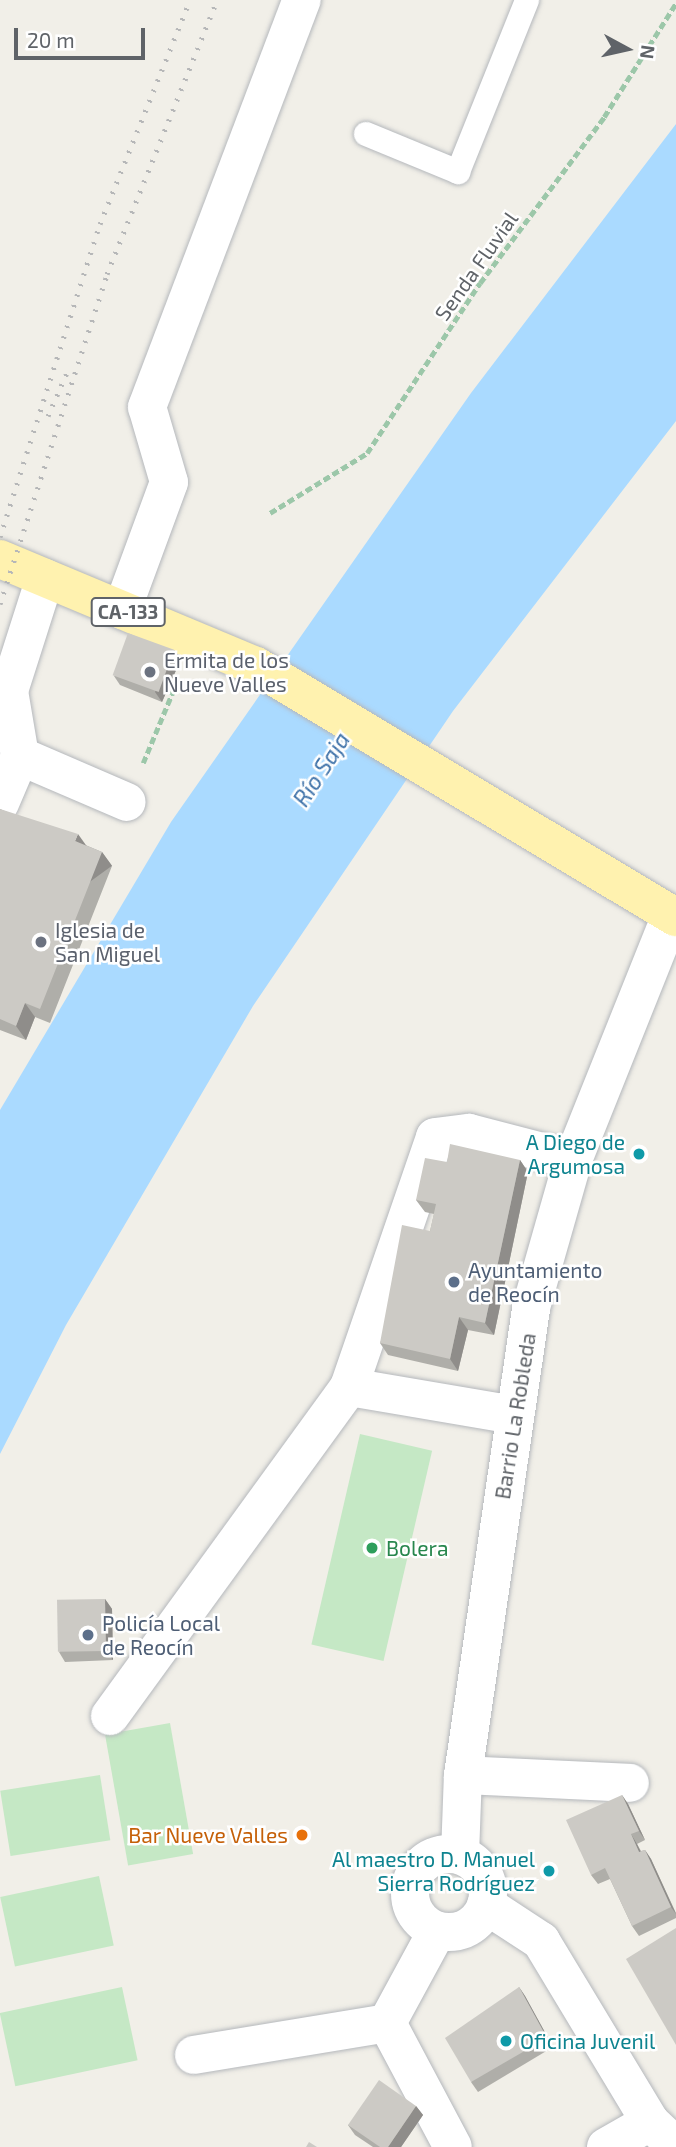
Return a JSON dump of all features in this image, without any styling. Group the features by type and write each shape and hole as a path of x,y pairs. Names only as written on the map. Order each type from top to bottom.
{"main road":[{"name":"CA-133","path":"0,559 256,666 673,916"}],"street":[{"path":"122,610 169,482 147,407 302,0"},
{"path":"0,803 20,755 9,691 45,578"},
{"path":"20,755 127,802"},
{"name":"Barrio La Robleda","path":"460,1855 463,1775 532,1304 573,1160 673,916"},
{"path":"110,1716 349,1387 435,1137 469,1133 573,1160"},
{"path":"349,1387 515,1415"},
{"path":"463,1775 630,1783"},
{"path":"460,1855 483,1875 486,1905 467,1928 437,1931 414,1911 411,1882 430,1858 460,1855"},
{"path":"486,1905 541,1941 663,2134 607,2147"},
{"path":"387,2022 437,1931"},
{"path":"194,2055 387,2022"},
{"path":"387,2022 453,2147"}],"lane":[{"path":"366,134 458,172 527,0"}],"path":[{"name":"Senda Fluvial","path":"270,513 367,453 480,283 604,117 676,3"},
{"path":"127,802 184,664"}],"green space":[{"name":"Bolera","path":"360,1434 432,1451 384,1661 311,1644"},
{"path":"170,1723 193,1854 128,1865 105,1734"},
{"path":"100,1775 110,1840 11,1856 0,1791"},
{"path":"99,1876 114,1945 15,1966 0,1897"},
{"path":"122,1987 138,2060 15,2086 0,2013"}],"water":[{"name":"Río Saja","path":"676,124 676,421 453,711 253,1006 66,1325 0,1454 0,1110 171,822 471,393"}],"building":[{"name":"Ermita de los Nueve Valles","path":"128,633 174,650 159,692 113,675"},
{"name":"Iglesia de San Miguel","path":"0,809 78,834 75,841 102,852 40,1009 25,1003 16,1026 0,1019"},
{"name":"Ayuntamiento de Reocín","path":"450,1144 520,1160 485,1323 459,1317 450,1359 380,1343 402,1225 430,1231 436,1204 416,1200 425,1158 447,1162"},
{"name":"Policía Local de Reocín","path":"105,1599 106,1651 58,1652 57,1600"},
{"path":"622,1795 639,1831 631,1834 639,1852 645,1850 671,1907 632,1926 605,1868 591,1875 566,1820"},
{"path":"676,1928 676,2045 626,1959"},
{"name":"Oficina Juvenil","path":"519,1987 547,2038 471,2082 445,2038"},
{"path":"379,2080 416,2106 388,2147 380,2147 348,2125"}],"railway":[{"path":"0,537 100,224 190,0"},
{"path":"0,604 107,274 217,0"},
{"path":"48,416 69,368"}],"place":[{"name":"Ermita de los Nueve Valles","path":"150,672"},
{"name":"Iglesia de San Miguel","path":"41,942"},
{"name":"A Diego de Argumosa","path":"639,1154"},
{"name":"Ayuntamiento de Reocín","path":"454,1282"},
{"name":"Bolera","path":"372,1548"},
{"name":"Policía Local de Reocín","path":"88,1635"},
{"name":"Bar Nueve Valles","path":"302,1835"},
{"name":"Al maestro D. Manuel Sierra Rodríguez","path":"549,1871"},
{"name":"Oficina Juvenil","path":"506,2041"}]}
